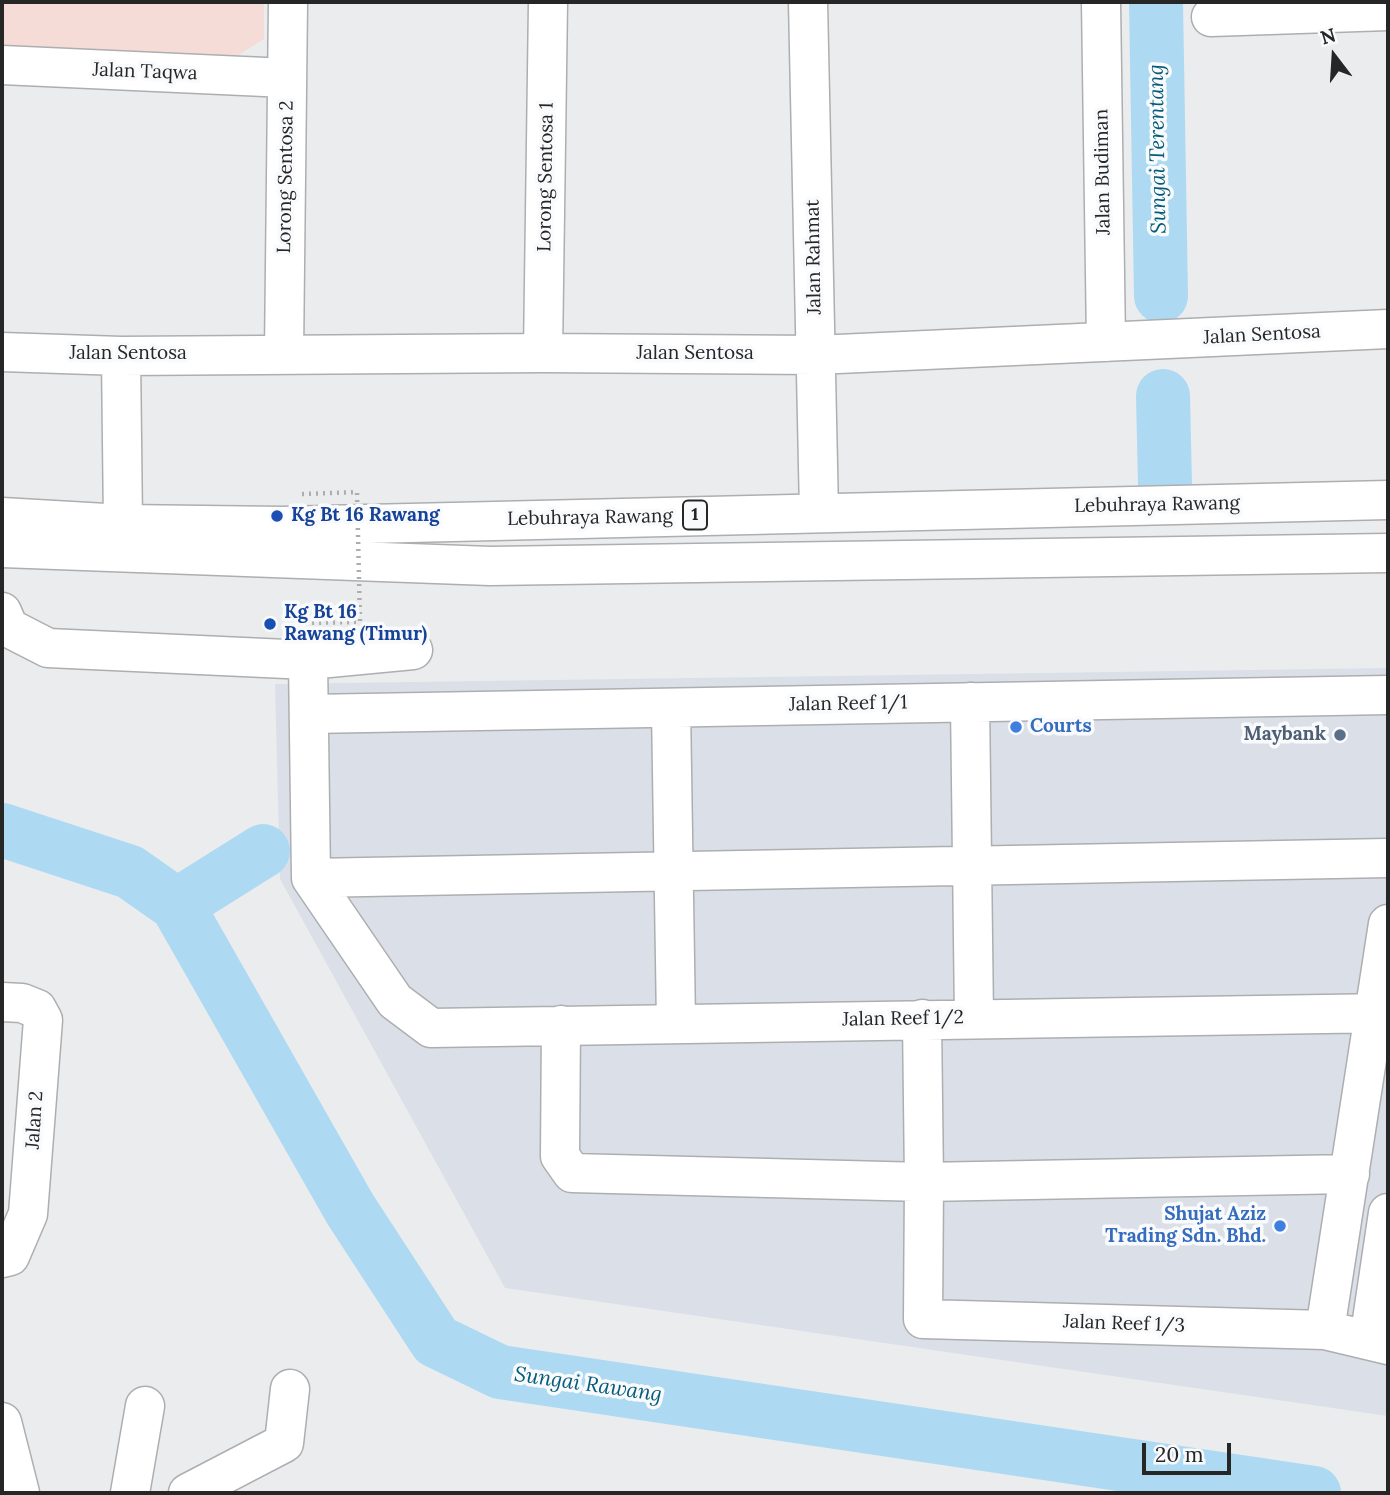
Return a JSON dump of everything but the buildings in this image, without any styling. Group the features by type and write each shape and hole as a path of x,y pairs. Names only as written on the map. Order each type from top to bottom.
{"street":[{"name":"Lorong Sentosa 2","path":"284,353 288,2"},
{"name":"Lorong Sentosa 1","path":"543,352 548,2"},
{"name":"Jalan Rahmat","path":"808,2 819,512"},
{"name":"Jalan Budiman","path":"1101,2 1106,342"},
{"path":"1211,17 1388,11"},
{"name":"Jalan Taqwa","path":"2,65 287,78"},
{"name":"Jalan Sentosa","path":"2,352 121,356 543,352 816,355 1388,329"},
{"path":"121,356 123,524"},
{"name":"Lebuhraya Rawang","path":"2,517 123,524 282,526 1388,500"},
{"path":"2,548 490,566 1371,552 1388,571"},
{"path":"2,612 9,628 48,648 308,660 413,650"},
{"path":"308,660 311,878 1388,858"},
{"name":"Jalan Reef 1/1","path":"309,714 1388,695"},
{"path":"970,702 974,1018"},
{"path":"671,708 676,1023"},
{"name":"Jalan Reef 1/2","path":"311,878 395,1001 430,1027 1382,1012"},
{"path":"1325,1330 1350,1174 1382,1012 1388,924"},
{"name":"Jalan 2","path":"2,1002 22,1003 37,1009 43,1020 28,1213 10,1256 2,1258"},
{"path":"922,1019 924,1182"},
{"path":"562,1025 560,1156 572,1173 924,1182 1350,1174"},
{"name":"Jalan Reef 1/3","path":"924,1182 923,1319 1325,1330 1379,1342"},
{"path":"1379,1342 1388,1213"},
{"path":"188,1493 284,1443 290,1389"},
{"path":"130,1493 145,1406"},
{"path":"2,1422 20,1493"}],"path":[{"path":"302,494 357,492 360,622 305,623"}],"shaded area":[{"path":"2,2 264,2 264,39 237,56 2,50"},
{"path":"1388,668 1388,1416 505,1288 280,879 275,684"}],"waterway":[{"name":"Sungai Terentang","path":"1156,2 1161,296"},
{"name":"Sungai Terentang","path":"1163,396 1165,485"},
{"name":"Sungai Rawang","path":"2,830 130,872 177,905 350,1209 436,1341 500,1372 1314,1493"},
{"name":"Sungai Terentang","path":"177,905 263,851"}],"place":[{"name":"Kg Bt 16 Rawang","path":"277,516"},
{"name":"Kg Bt 16 Rawang (Timur)","path":"270,624"},
{"name":"Courts","path":"1016,727"},
{"name":"Maybank","path":"1340,735"},
{"name":"Shujat Aziz Trading Sdn. Bhd.","path":"1280,1226"}]}
